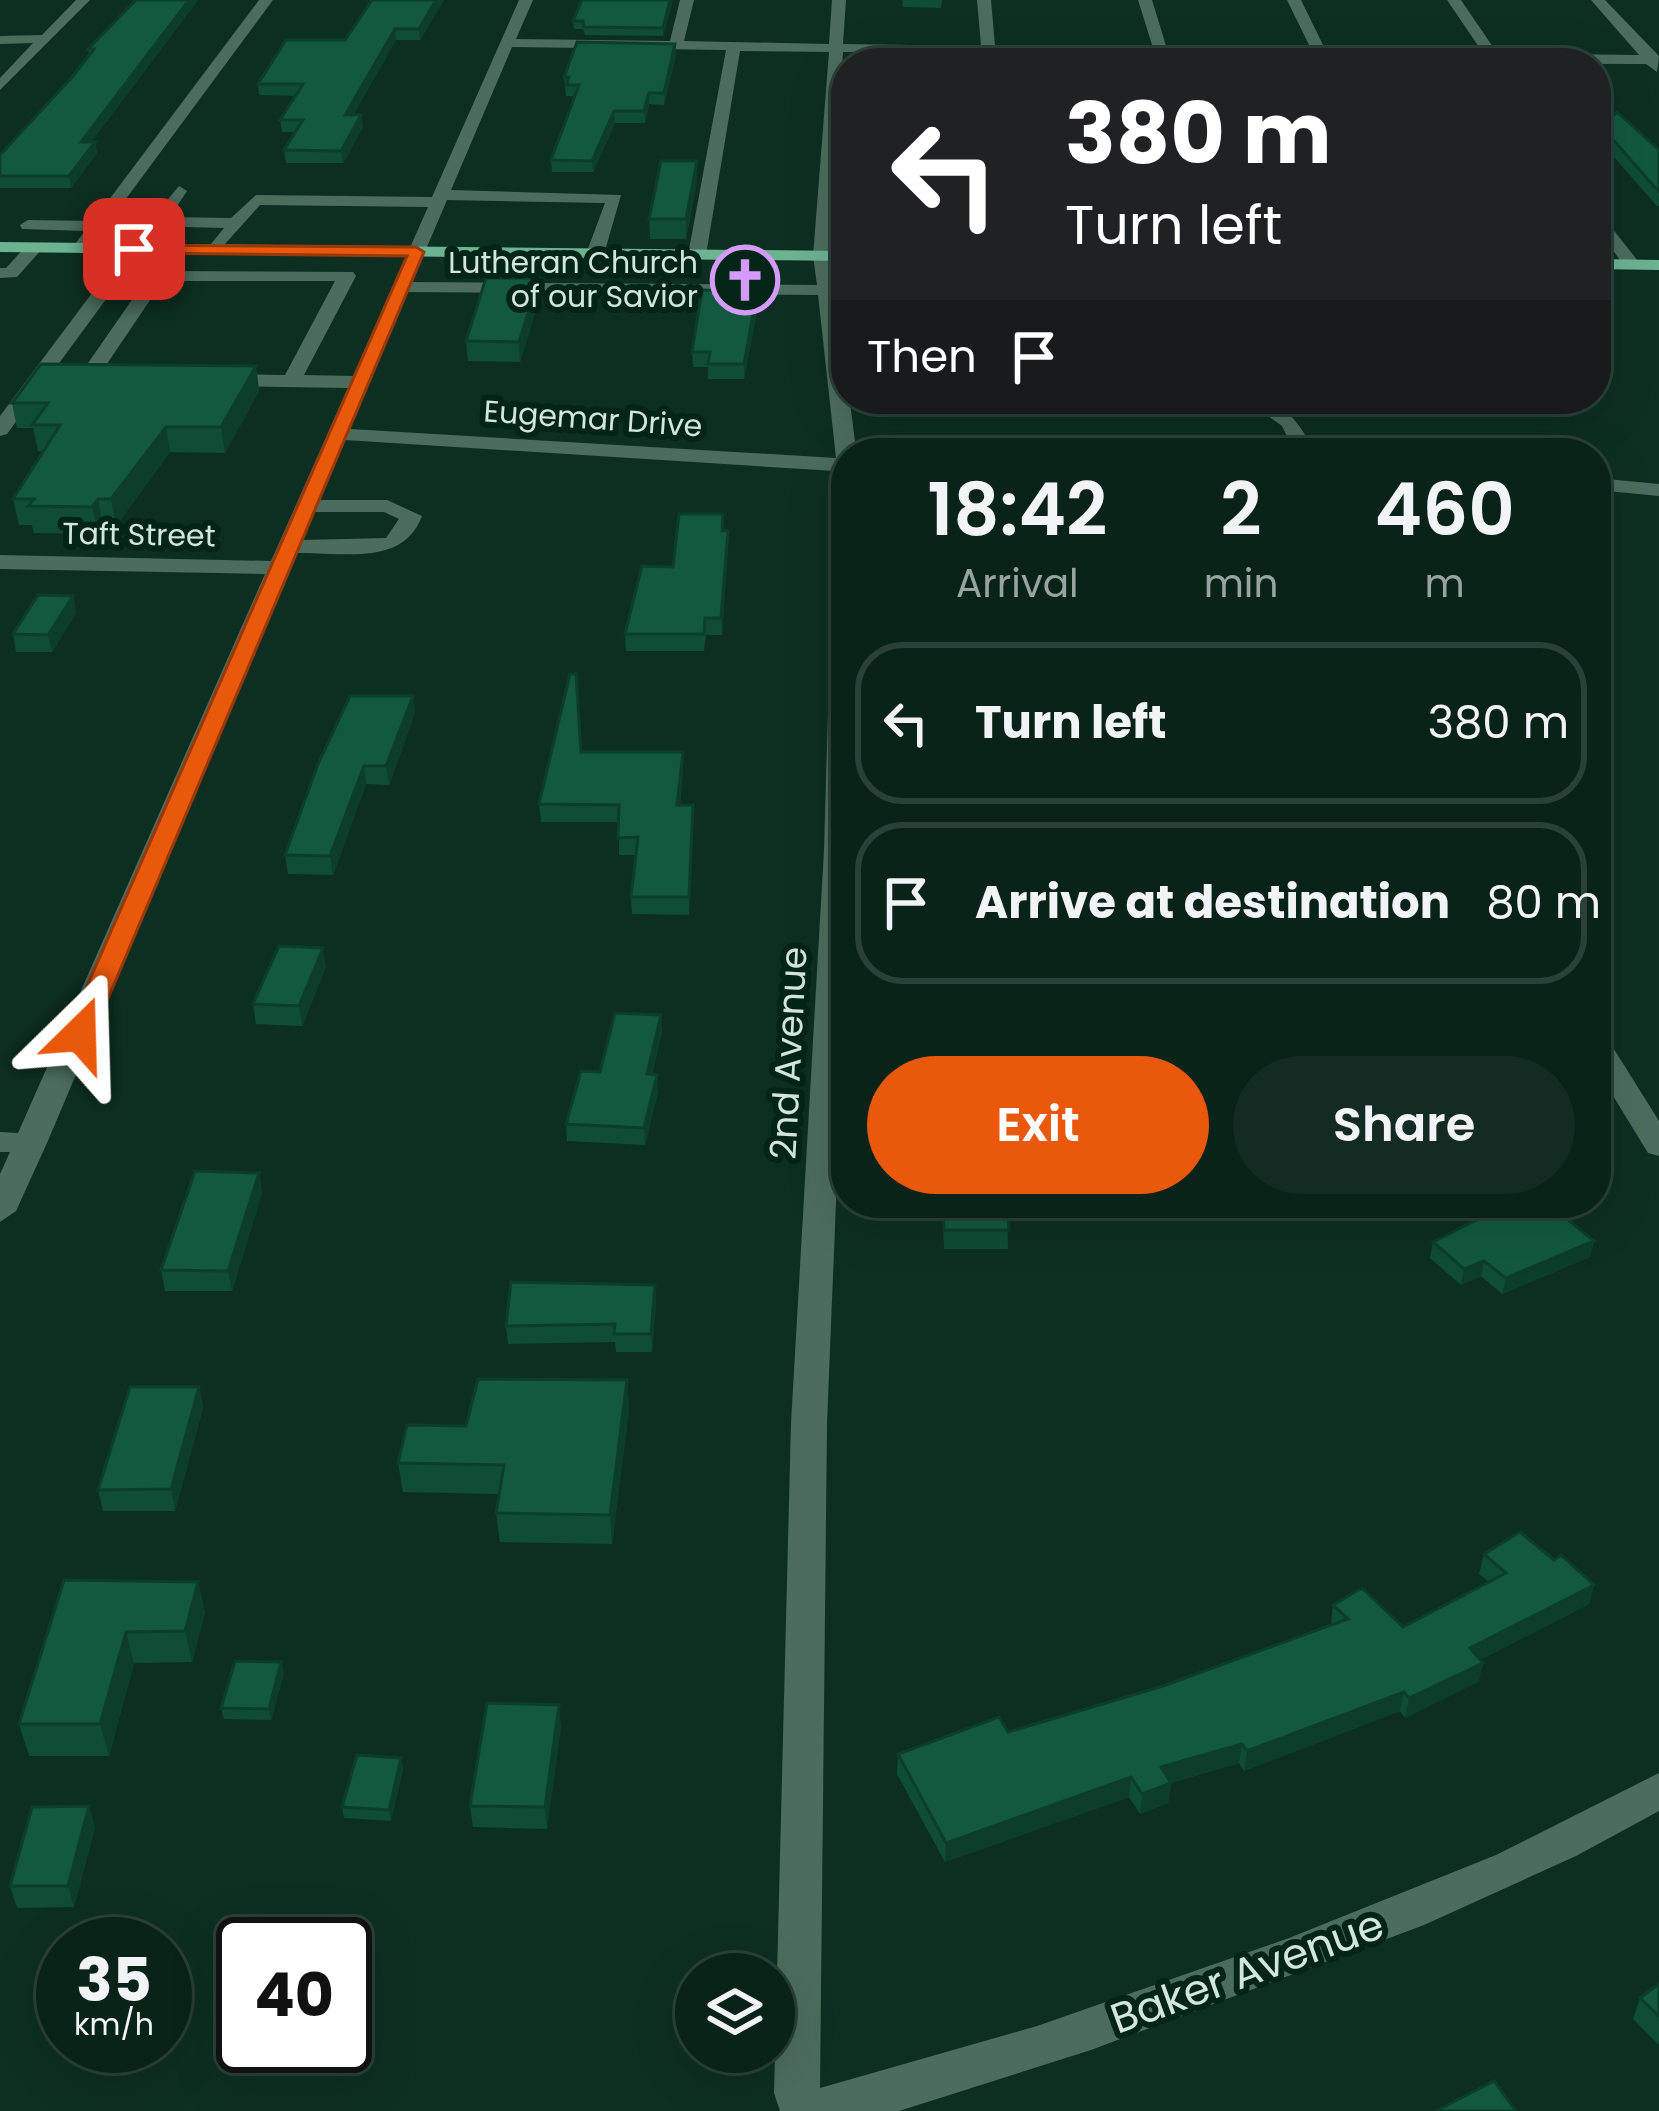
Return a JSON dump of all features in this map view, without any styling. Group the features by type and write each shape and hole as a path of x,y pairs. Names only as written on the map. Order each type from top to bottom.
{"main road":[{"path":"0,247 831,256"},
{"path":"1611,264 1659,265"}],"street":[{"path":"0,86 83,0"},
{"path":"81,248 266,0"},
{"path":"0,1211 15,1142 306,506 526,0"},
{"path":"676,45 687,0"},
{"name":"2nd Avenue","path":"834,47 839,0"},
{"path":"983,0 989,48"},
{"path":"1145,0 1160,48"},
{"path":"1294,0 1318,48"},
{"path":"1454,0 1488,48"},
{"path":"1598,0 1656,63"},
{"path":"0,40 44,39"},
{"path":"506,43 851,48"},
{"path":"697,255 734,46"},
{"path":"1611,62 1656,63"},
{"path":"159,221 179,191"},
{"path":"216,249 256,200 615,197 595,254"},
{"path":"28,225 236,223"},
{"path":"1611,235 1632,265"},
{"path":"0,273 11,273 34,248"},
{"path":"0,430 134,249"},
{"path":"87,379 176,249"},
{"name":"2nd Avenue","path":"831,267 825,290 831,340"},
{"path":"158,276 347,276 292,381"},
{"path":"400,286 825,290"},
{"path":"38,378 109,379"},
{"path":"196,380 360,382"},
{"path":"1277,414 1290,423"},
{"path":"1286,414 1298,438"},
{"name":"Eugemar Drive","path":"337,434 831,464"},
{"path":"1611,485 1659,490"},
{"name":"Taft Street","path":"0,562 282,558 391,544 404,535 411,516 406,509 387,506 306,506"},
{"name":"2nd Avenue","path":"803,2111 797,2093 809,1423 831,973"},
{"path":"1611,1068 1659,1146"},
{"name":"Baker Avenue","path":"818,2111 935,2080 1358,1933 1490,1879 1659,1790"}],"building":[{"path":"136,0 189,0 81,142 95,142 69,176 0,176 0,155 94,49 88,49"},
{"path":"372,0 436,0 419,29 395,29 345,115 361,115 341,151 284,150 303,120 280,120 303,84 258,84 286,40 345,40"},
{"path":"582,0 670,0 663,28 584,27 583,21 573,21"},
{"path":"577,42 675,44 664,93 649,93 644,111 614,111 592,161 551,160 579,85 566,85 569,77 564,77"},
{"path":"1617,112 1659,150 1659,192 1611,137 1611,118"},
{"path":"661,161 697,161 686,219 649,219"},
{"path":"486,278 539,278 519,342 466,341"},
{"path":"702,290 757,292 744,364 708,364 710,352 692,352"},
{"path":"41,364 256,366 221,427 166,427 111,499 98,499 92,507 28,506 34,499 13,499 60,425 32,425 48,403 12,403"},
{"path":"679,514 723,514 722,531 728,531 721,618 705,618 704,634 625,634 642,566 673,567"},
{"path":"38,595 73,596 48,635 13,634"},
{"path":"570,674 576,674 581,752 683,752 677,805 693,805 689,897 631,897 638,837 618,838 619,805 539,804"},
{"path":"350,696 413,696 386,766 364,766 330,856 285,855 318,764"},
{"path":"279,946 323,948 299,1006 253,1004"},
{"path":"615,1013 661,1015 647,1074 657,1075 644,1128 566,1124 581,1071 600,1072"},
{"path":"195,1171 259,1173 228,1271 161,1270"},
{"path":"944,1218 1008,1218 1009,1230 944,1230"},
{"path":"1480,1218 1566,1218 1594,1241 1506,1278 1484,1261 1464,1269 1433,1242"},
{"path":"511,1282 655,1285 651,1334 614,1334 615,1324 506,1326"},
{"path":"478,1379 627,1380 610,1515 496,1513 504,1465 398,1463 407,1425 466,1426"},
{"path":"130,1387 199,1387 171,1489 98,1490"},
{"path":"1520,1532 1554,1560 1561,1555 1594,1585 1470,1648 1483,1663 1409,1698 1404,1692 1247,1751 1242,1744 1161,1767 1171,1783 1142,1794 1131,1777 946,1843 898,1754 999,1717 1008,1732 1163,1686 1348,1619 1333,1605 1362,1588 1403,1627 1506,1573 1484,1554"},
{"path":"64,1580 198,1582 185,1631 126,1632 100,1724 19,1724"},
{"path":"235,1661 281,1662 269,1709 221,1708"},
{"path":"487,1703 559,1705 545,1807 470,1806"},
{"path":"357,1755 401,1758 389,1810 342,1807"},
{"path":"89,1806 68,1886 10,1886 32,1807"},
{"path":"1659,1984 1659,2016 1640,1998"},
{"path":"1494,2081 1516,2111 1436,2111"}],"place":[{"name":"Lutheran Church of our Savior","path":"745,280"}],"route":[{"path":"80,1034 144,875 416,252 134,249"}]}
